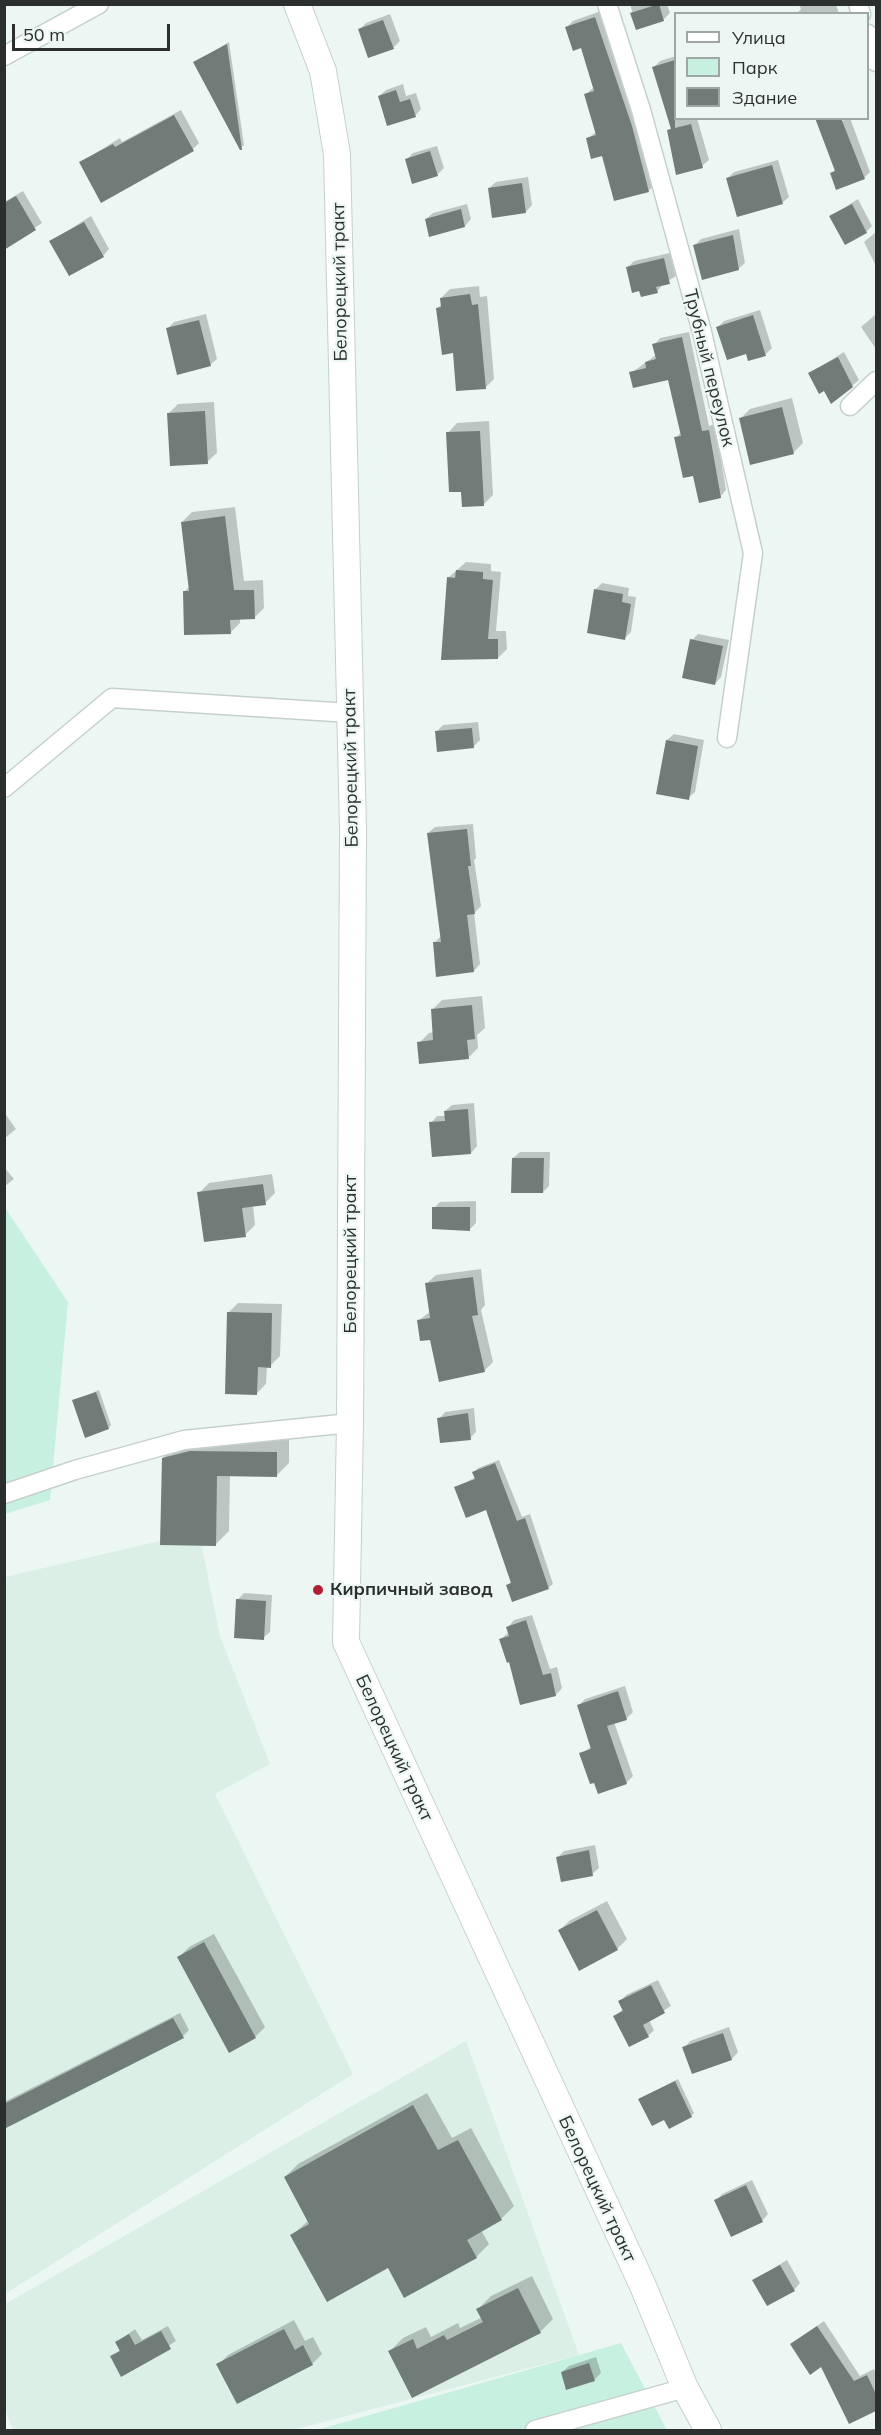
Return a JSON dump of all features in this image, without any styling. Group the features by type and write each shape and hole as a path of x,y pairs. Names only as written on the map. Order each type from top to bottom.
{"street":[{"path":"4,56 99,4"},
{"name":"Белорецкий тракт","path":"297,4 323,71 336,154 353,830 350,1423 346,1642 643,2286 685,2388 708,2430"},
{"name":"Трубный переулок","path":"607,4 641,110 702,332 753,553 727,738"},
{"path":"869,40 876,62"},
{"path":"850,406 876,381"},
{"path":"4,788 112,698 350,713"},
{"path":"4,1494 75,1470 184,1440 350,1423"},
{"path":"535,2430 685,2388"}],"shaded area":[{"path":"160,1541 201,1543 220,1636 270,1764 215,1794 353,2074 5,2294 5,1577"},
{"path":"466,2041 579,2355 293,2430 13,2430 5,2409 5,2304"}],"green space":[{"path":"4,1206 68,1302 50,1500 5,1514"},
{"path":"621,2343 667,2430 317,2430"}],"building":[{"path":"659,4 664,21 636,30 630,13"},
{"path":"595,17 632,126 649,192 614,201 602,156 591,159 586,138 596,135 584,94 594,91 581,48 573,51 565,27"},
{"path":"383,20 394,49 368,58 358,29"},
{"path":"227,44 242,150 193,62"},
{"path":"674,60 675,128 691,124 703,168 676,175 667,130 671,129 652,67"},
{"path":"396,90 400,102 410,99 416,117 387,126 378,96"},
{"path":"174,115 194,151 101,203 79,162 113,144 115,147"},
{"path":"816,120 842,120 865,179 836,190 830,173 835,171"},
{"path":"430,151 438,176 412,184 405,159"},
{"path":"772,165 783,204 737,217 726,178"},
{"path":"522,183 526,213 492,218 488,188"},
{"path":"16,196 36,230 4,250 4,203"},
{"path":"852,204 867,233 845,245 829,216"},
{"path":"461,209 465,227 429,237 425,219"},
{"path":"84,222 104,257 69,276 49,241"},
{"path":"733,235 739,270 702,280 693,245"},
{"path":"664,258 670,284 656,287 658,293 641,297 639,291 632,293 626,267"},
{"path":"470,294 472,305 478,304 486,389 456,391 453,353 442,355 436,308 441,307 440,298"},
{"path":"753,315 766,356 748,361 746,354 727,360 716,327"},
{"path":"199,320 211,366 177,375 166,328"},
{"path":"682,337 702,431 709,430 721,498 699,503 693,476 683,478 674,437 681,436 668,380 633,388 629,372 646,368 645,362 656,359 652,344"},
{"path":"838,357 853,387 831,404 824,391 819,394 808,373"},
{"path":"782,407 794,454 750,465 739,418"},
{"path":"205,411 208,464 170,466 167,413"},
{"path":"480,431 484,506 462,507 461,492 449,492 446,432"},
{"path":"225,516 234,590 254,590 255,619 230,620 231,634 184,635 183,591 189,591 181,522"},
{"path":"456,570 483,572 483,579 493,580 488,639 498,639 498,659 441,660 447,577 455,578"},
{"path":"594,589 623,594 622,602 631,604 625,640 587,633"},
{"path":"690,639 723,646 715,685 682,678"},
{"path":"472,728 474,748 437,752 435,731"},
{"path":"666,740 698,746 689,800 656,794"},
{"path":"467,829 471,866 468,866 475,914 467,915 474,972 436,977 433,942 441,942 427,833"},
{"path":"472,1005 475,1039 467,1040 469,1059 419,1064 417,1042 433,1040 431,1009"},
{"path":"468,1109 471,1154 432,1157 429,1122 445,1121 444,1111"},
{"path":"512,1158 544,1158 543,1193 511,1193"},
{"path":"263,1184 266,1205 242,1208 246,1237 204,1242 197,1192"},
{"path":"432,1207 470,1207 470,1231 432,1229"},
{"path":"473,1277 478,1315 472,1316 485,1372 439,1382 430,1340 420,1341 417,1320 430,1318 425,1283"},
{"path":"227,1312 272,1313 271,1368 258,1367 257,1395 225,1394"},
{"path":"96,1392 109,1429 85,1438 72,1400"},
{"path":"468,1413 471,1440 440,1443 437,1418"},
{"path":"190,1451 277,1452 277,1477 217,1476 216,1546 160,1545 162,1458"},
{"path":"495,1463 517,1521 525,1518 549,1589 512,1602 506,1585 511,1583 486,1510 466,1518 454,1487 475,1479 472,1472"},
{"path":"236,1599 266,1601 264,1640 234,1638"},
{"path":"526,1620 543,1675 551,1673 556,1696 520,1705 509,1662 507,1663 499,1639 509,1636 506,1627"},
{"path":"618,1691 627,1720 607,1726 627,1784 598,1794 594,1783 590,1784 579,1753 591,1749 577,1705"},
{"path":"589,1850 593,1876 561,1882 556,1857"},
{"path":"597,1910 618,1950 579,1971 558,1930"},
{"path":"204,1942 256,2038 229,2053 177,1957"},
{"path":"651,1985 665,2013 643,2025 649,2037 629,2047 613,2016 623,2011 618,2001"},
{"path":"173,2018 184,2038 4,2129 4,2104"},
{"path":"723,2033 732,2060 692,2074 682,2047"},
{"path":"675,2081 692,2117 669,2129 664,2120 652,2126 638,2099"},
{"path":"413,2105 438,2150 458,2140 502,2220 467,2240 477,2258 404,2298 388,2268 327,2302 290,2235 309,2224 284,2177"},
{"path":"746,2185 763,2222 731,2237 714,2200"},
{"path":"780,2265 795,2291 767,2306 752,2280"},
{"path":"518,2288 541,2333 412,2398 388,2351 413,2339 417,2349 444,2335 447,2340 483,2322 476,2309"},
{"path":"817,2326 854,2381 867,2375 876,2394 876,2411 849,2424 821,2367 810,2375 790,2344"},
{"path":"284,2329 295,2350 303,2345 313,2365 237,2404 216,2364"},
{"path":"161,2331 171,2349 121,2377 110,2356 120,2351 115,2342 129,2334 135,2345"},
{"path":"589,2363 595,2381 566,2390 561,2372"}],"place":[{"name":"Кирпичный завод","path":"318,1590"}]}
